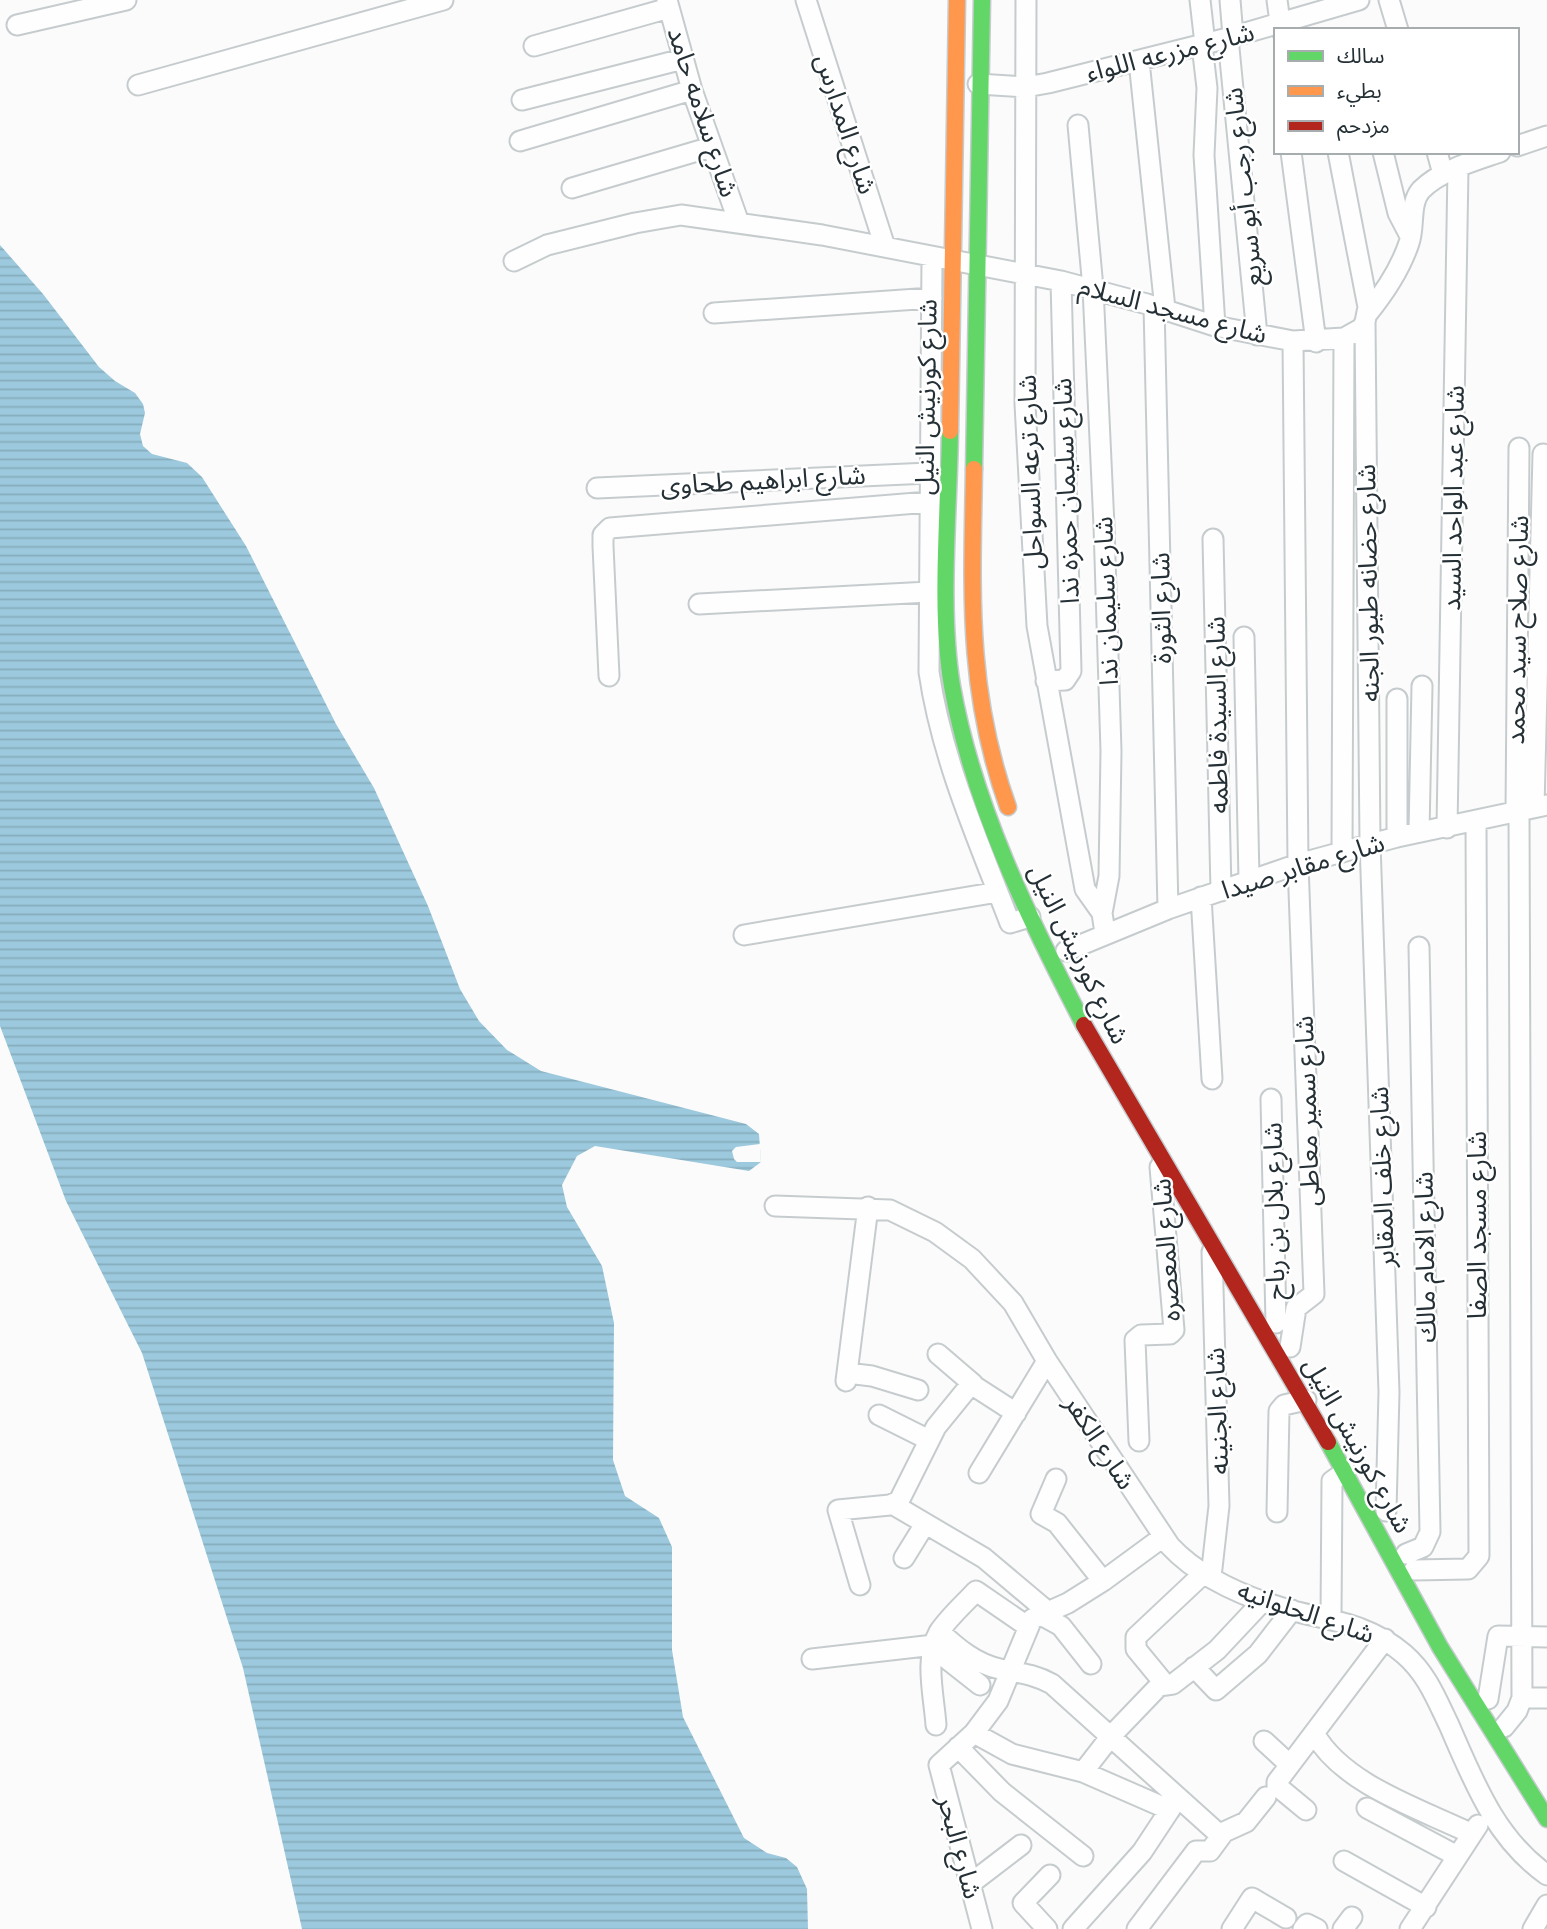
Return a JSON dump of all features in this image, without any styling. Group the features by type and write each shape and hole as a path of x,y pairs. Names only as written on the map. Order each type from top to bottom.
{"main road":[{"name":"شارع كورنيش النيل","path":"957,0 947,625 952,685 973,771 1030,917 1086,1028 1306,1400 1440,1647 1547,1819"},
{"name":"شارع كورنيش النيل","path":"982,0 978,84 971,623 977,694 993,763 1014,822"},
{"path":"973,771 993,763"},
{"name":"شارع كورنيش النيل","path":"1063,946 1075,969"},
{"name":"شارع كورنيش النيل","path":"1156,1115 1386,1511 1410,1562 1503,1727 1547,1796"}],"street":[{"path":"17,25 126,0"},
{"path":"138,85 443,0"},
{"name":"شارع المدارس","path":"806,0 885,247"},
{"name":"شارع ترعه السواحل","path":"1026,0 1025,404 1037,625 1085,889 1102,913 1105,933"},
{"path":"1200,0 1207,88 1204,155 1215,326"},
{"name":"شارع رجب أبو سريع","path":"1230,0 1257,335"},
{"path":"1277,0 1281,26"},
{"name":"شارع مزرعه اللواء","path":"978,84 1026,87 1281,26 1359,0"},
{"path":"1389,0 1397,28"},
{"path":"534,46 668,4"},
{"name":"شارع سلامه حامد","path":"668,4 692,90 739,223"},
{"path":"522,100 683,59"},
{"name":"شارع الثورة","path":"1139,61 1159,308 1168,909"},
{"path":"520,141 692,90"},
{"name":"شارع سليمان ندا","path":"1078,125 1093,288 1111,751 1109,876 1102,913"},
{"path":"1519,145 1547,136"},
{"path":"572,188 711,147"},
{"path":"1291,154 1316,342"},
{"name":"شارع حضانه طيور الجنه","path":"1338,154 1367,317 1370,843"},
{"path":"1383,154 1398,213 1410,236"},
{"name":"شارع عبد الواحد السيد","path":"1438,154 1451,171 1447,828"},
{"name":"شارع مسجد السلام","path":"514,261 547,245 666,216 703,217 885,247 1061,281 1093,288 1215,326 1293,341 1316,342 1344,338 1362,328 1390,286 1410,236 1417,197 1451,171 1495,154"},
{"path":"932,257 929,672 941,737 1010,923 1030,917"},
{"name":"شارع سليمان حمزه ندا","path":"1046,681 1065,680 1071,671 1061,281"},
{"path":"714,313 932,298"},
{"path":"1342,852 1344,338"},
{"path":"1293,341 1298,864"},
{"name":"شارع صلاح سيد محمد","path":"1519,448 1529,809"},
{"path":"1503,1727 1517,1711 1522,1698 1529,809 1543,454"},
{"name":"شارع ابراهيم طحاوى","path":"597,488 929,473"},
{"path":"609,676 603,535 610,528 929,502"},
{"name":"شارع السيدة فاطمه","path":"1213,540 1221,891"},
{"path":"699,604 929,592"},
{"path":"1244,637 1250,880"},
{"path":"1419,832 1422,686"},
{"path":"1397,699 1397,837"},
{"name":"شارع مقابر صيدا","path":"1063,946 1298,864 1370,843 1529,809"},
{"name":"شارع مسجد الصفا","path":"1410,1562 1468,1569 1479,1556 1476,822"},
{"name":"شارع خلف المقابر","path":"1370,843 1389,1392 1386,1511"},
{"name":"شارع سمير معاطى","path":"1290,1347 1296,1308 1314,1294 1298,864"},
{"path":"744,935 998,892"},
{"path":"1201,897 1212,1079"},
{"name":"شارع الامام مالك","path":"1410,1562 1423,1547 1430,1532 1419,947"},
{"name":"شارع بلال بن رباح","path":"1271,1099 1276,1323"},
{"name":"شارع المعصره","path":"1139,1441 1135,1339 1141,1335 1170,1334 1174,1330 1159,1152"},
{"name":"شارع الكفر","path":"775,1206 868,1207 898,1212 943,1237 972,1259 1013,1303 1163,1537"},
{"path":"868,1207 847,1377 872,1376 919,1390"},
{"name":"شارع الجنينه","path":"1208,1575 1219,1506 1212,1244"},
{"path":"979,1473 1016,1413 1043,1353"},
{"path":"937,1354 973,1384 1016,1413"},
{"path":"860,1585 838,1510 894,1505 901,1499 936,1427 973,1384"},
{"path":"1277,1512 1279,1411 1284,1405 1306,1400"},
{"path":"879,1415 929,1440"},
{"path":"1331,1617 1332,1480 1346,1471"},
{"path":"1056,1479 1041,1514 1057,1523 1103,1581"},
{"path":"894,1505 984,1558 1038,1617"},
{"path":"904,1558 925,1524"},
{"path":"1083,1856 1002,1792 958,1747 974,1732 998,1701 1038,1617 1103,1581 1163,1537"},
{"name":"شارع الحلوانيه","path":"1163,1537 1187,1562 1263,1601 1350,1622 1385,1639 1427,1678 1487,1811 1512,1843 1547,1875"},
{"path":"1208,1575 1136,1637 1136,1649 1164,1682 1173,1684 1194,1667 1235,1633 1263,1601"},
{"path":"936,1725 931,1664 936,1642 977,1590 1061,1626 1091,1664"},
{"path":"1194,1667 1216,1690 1258,1654 1292,1610"},
{"path":"1488,1699 1498,1637 1547,1637"},
{"path":"1306,1810 1277,1785 1385,1639"},
{"path":"936,1642 980,1685"},
{"path":"812,1659 936,1642 990,1666 1029,1674 1052,1684 1111,1736 1174,1803 1221,1836"},
{"path":"1083,1772 1111,1736 1164,1682"},
{"path":"1522,1698 1547,1698"},
{"path":"974,1732 1012,1754 1083,1772 1174,1803"},
{"path":"1314,1733 1329,1756 1356,1777 1472,1833"},
{"path":"1264,1741 1290,1765"},
{"name":"شارع البحر","path":"958,1747 939,1765 982,1929"},
{"path":"1138,1929 1196,1852 1210,1851 1227,1829 1246,1822 1266,1797"},
{"path":"1073,1929 1127,1870 1174,1803"},
{"path":"1367,1808 1458,1856"},
{"path":"1410,1929 1487,1811"},
{"path":"970,1884 1020,1844"},
{"path":"1344,1861 1426,1907"},
{"path":"1047,1929 1023,1903 1050,1875"},
{"path":"1232,1929 1252,1898 1286,1918"},
{"path":"1533,1929 1547,1905"},
{"path":"1303,1929 1308,1924 1317,1929"}],"water":[{"path":"0,245 43,294 99,367 135,393 143,404 145,413 140,434 143,446 152,454 187,463 202,477 246,546 336,724 374,788 428,906 460,989 479,1021 507,1050 541,1071 746,1124 759,1134 761,1162 749,1171 595,1146 577,1156 562,1185 567,1207 602,1266 614,1323 613,1460 625,1496 659,1518 672,1547 672,1650 683,1717 744,1838 767,1853 786,1858 797,1867 807,1889 808,1929 302,1929 243,1668 142,1353 66,1201 0,1026"}],"pier":[{"path":"760,1144 761,1162 737,1162 734,1159 732,1151 736,1147"}],"traffic: fast":[{"path":"974,469 982,0"},
{"path":"950,431 946,625 952,686 961,730 988,818 1005,860 1084,1025"},
{"path":"1328,1442 1440,1647 1547,1819"}],"traffic: slow":[{"path":"950,431 957,0"},
{"path":"974,469 973,599 978,681 994,764 1008,807"}],"traffic: jam":[{"path":"1084,1025 1328,1442"}]}
